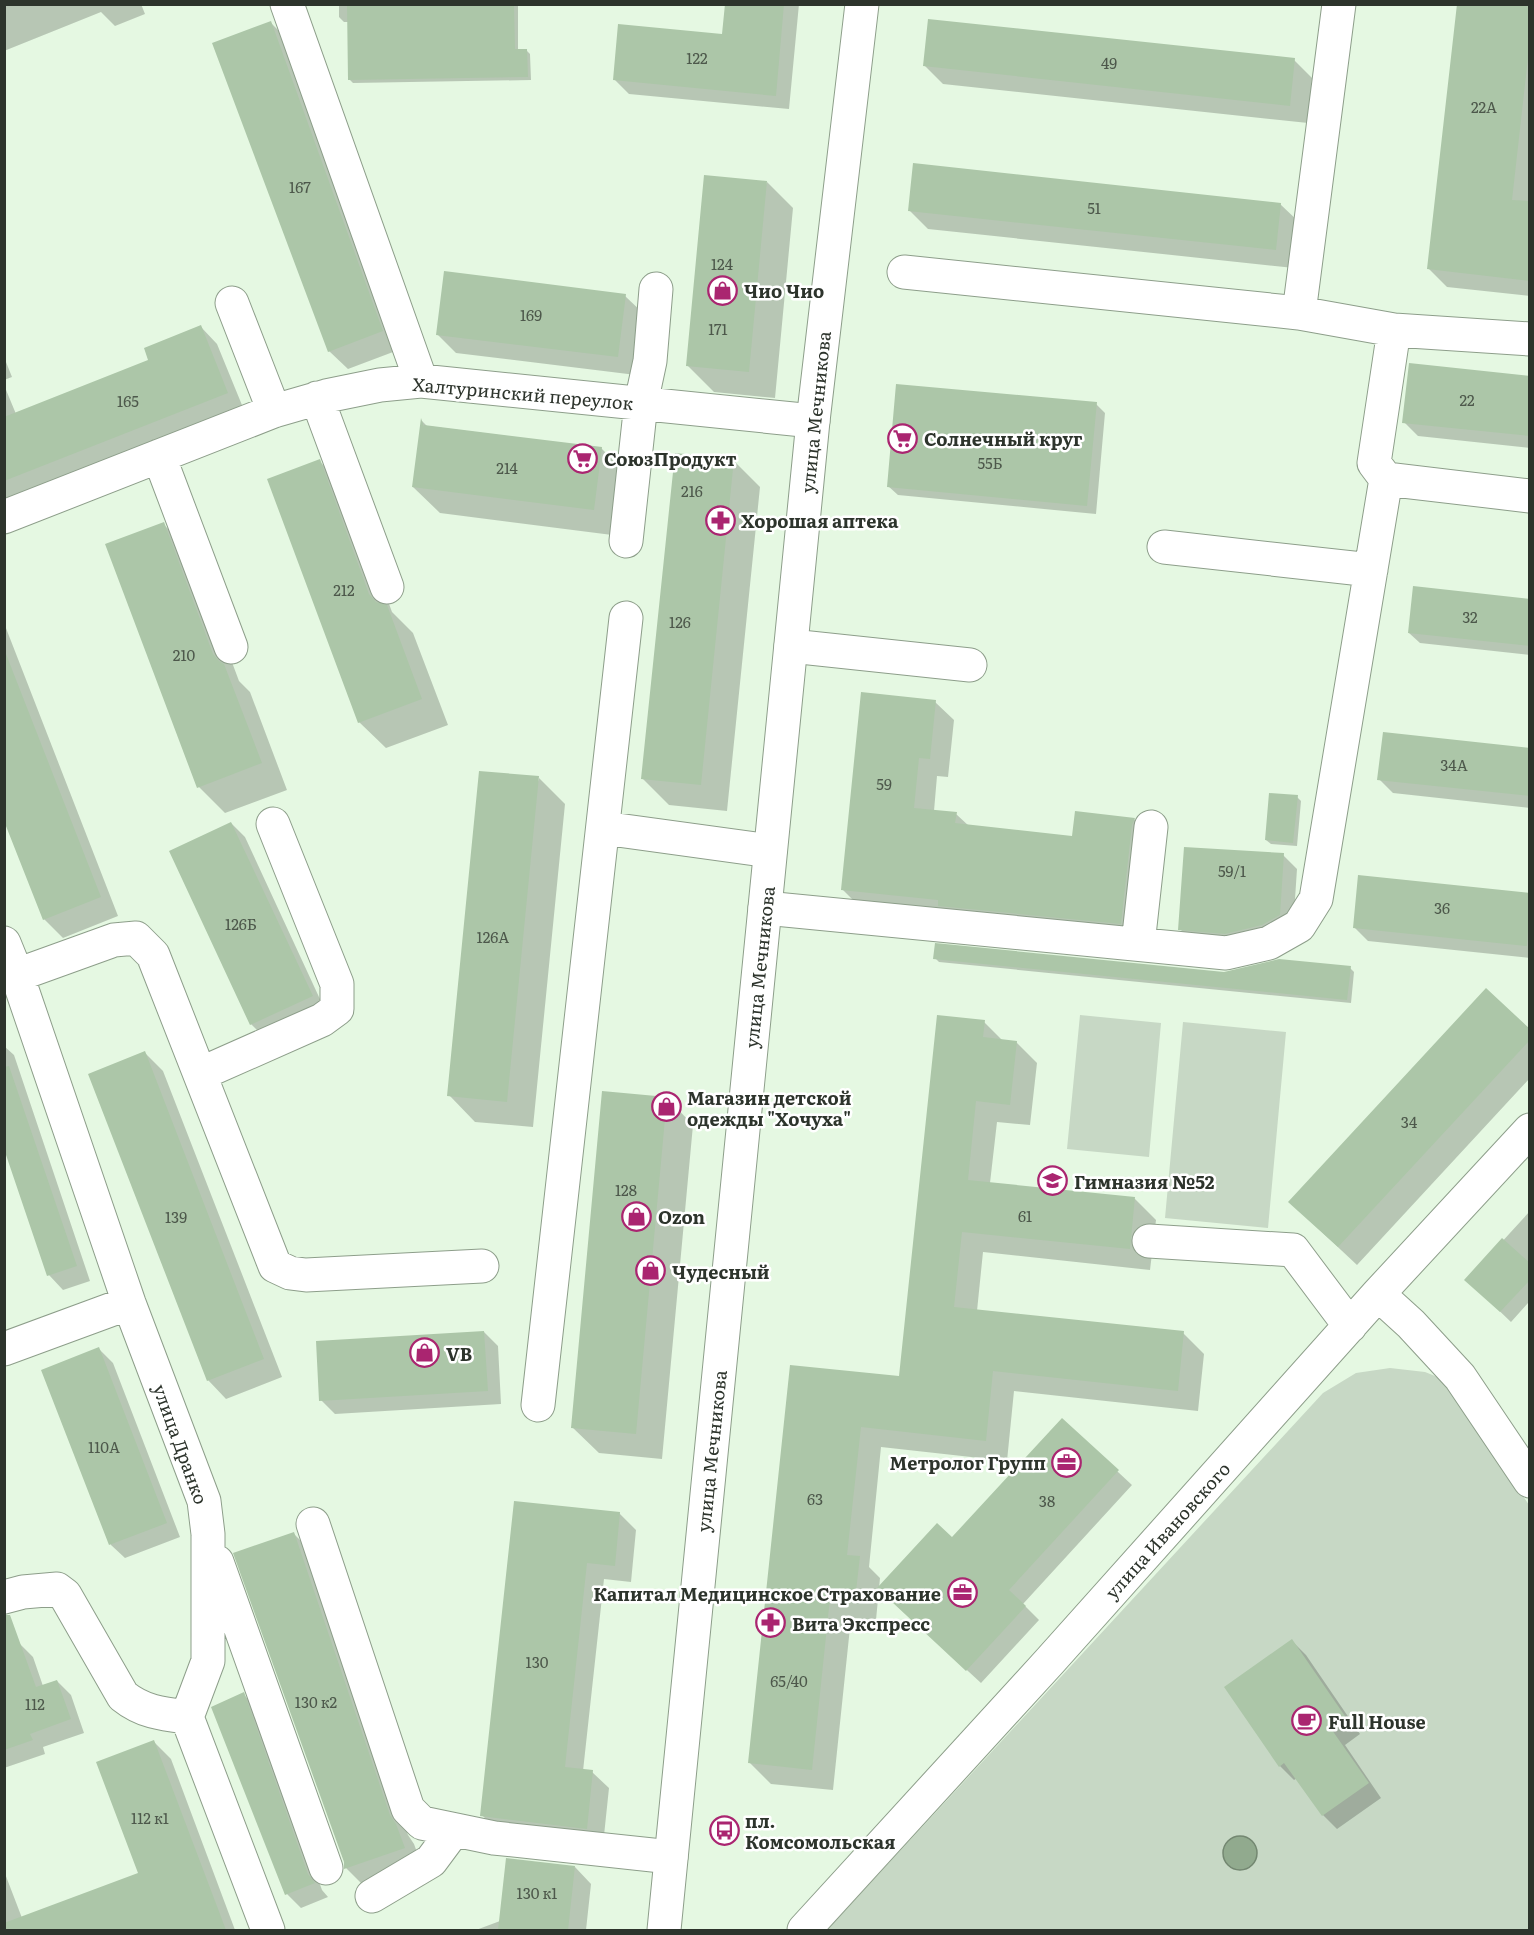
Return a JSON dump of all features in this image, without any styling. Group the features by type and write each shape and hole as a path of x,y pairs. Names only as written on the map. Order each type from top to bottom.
{"street":[{"path":"287,4 421,381"},
{"name":"улица Мечникова","path":"664,1930 813,421 862,4"},
{"path":"1299,313 1339,4"},
{"path":"904,272 1299,313 1394,330 1530,339"},
{"path":"626,540 640,403 650,362 656,290"},
{"path":"232,303 274,411"},
{"path":"765,908 1226,953 1269,943 1299,926 1317,899 1386,479 1374,463 1394,330"},
{"name":"Халтуринский переулок","path":"4,517 274,411 317,398 421,381 813,421"},
{"path":"317,398 387,587"},
{"path":"159,456 231,647"},
{"path":"1386,479 1530,496"},
{"path":"1164,547 1371,570"},
{"path":"538,1405 626,618"},
{"path":"791,646 970,665"},
{"path":"200,1074 322,1020 337,1009 337,984 273,824"},
{"path":"1138,944 1151,827"},
{"path":"603,828 770,851"},
{"path":"17,975 114,940 136,938 153,955 275,1266 290,1273 306,1275 482,1266"},
{"name":"улица Дранко","path":"4,944 17,975 129,1303 204,1501 208,1534 208,1661 187,1717"},
{"name":"улица Ивановского","path":"804,1930 1049,1662 1378,1294 1530,1130"},
{"path":"1149,1241 1293,1250 1350,1326"},
{"path":"1378,1294 1411,1324 1460,1377 1530,1481"},
{"path":"4,1349 129,1303"},
{"path":"313,1524 408,1809 422,1823 494,1838 671,1857"},
{"path":"208,1534 326,1869"},
{"path":"4,1597 23,1592 57,1589 65,1595 123,1696 136,1707 187,1717 268,1930"},
{"path":"372,1896 431,1861 454,1830"}],"shaded area":[{"path":"1080,1015 1161,1023 1149,1157 1067,1149"},
{"path":"1183,1022 1286,1032 1268,1228 1165,1218"},
{"path":"1390,1368 1425,1372 1445,1380 1529,1505 1529,1930 827,1930 1323,1393 1356,1373"},
{"path":"1240,1836 1252,1841 1257,1853 1252,1865 1240,1870 1228,1865 1223,1853 1228,1841"}],"building":[{"path":"347,4 514,4 515,49 527,49 528,77 348,80"},
{"path":"725,4 784,4 776,96 613,80 618,24 722,34"},
{"path":"1457,4 1530,4 1530,40 1512,200 1530,201 1530,281 1427,269"},
{"path":"928,19 1295,58 1290,106 923,66"},
{"path":"271,21 383,331 328,352 212,43"},
{"path":"913,163 1281,203 1276,250 908,211"},
{"path":"704,175 767,181 749,372 686,366"},
{"path":"444,271 626,294 618,357 436,335"},
{"path":"201,325 228,393 4,481 4,417 148,360 144,348"},
{"path":"1409,363 1530,376 1530,436 1402,423"},
{"path":"896,384 1097,402 1087,506 887,487"},
{"path":"421,418 424,427 424,425 602,447 594,510 412,487"},
{"path":"675,453 734,459 701,785 641,779"},
{"path":"320,459 369,594 376,602 387,605 422,699 358,723 267,479"},
{"path":"164,522 213,654 224,664 262,763 197,788 105,544"},
{"path":"1413,586 1530,599 1530,646 1408,633"},
{"path":"6,654 101,897 43,920 4,821 4,655"},
{"path":"861,692 936,700 930,759 919,758 914,808 957,812 955,823 1072,836 1075,811 1135,818 1132,825 1121,924 938,906 938,900 841,890"},
{"path":"1383,732 1530,748 1530,796 1377,780"},
{"path":"479,771 539,776 507,1102 447,1096"},
{"path":"1269,793 1298,795 1293,843 1265,840"},
{"path":"231,822 313,996 250,1025 169,851"},
{"path":"1184,847 1284,853 1280,915 1262,925 1225,934 1178,930"},
{"path":"1358,875 1530,893 1527,946 1353,928"},
{"path":"935,943 1224,972 1279,959 1351,966 1347,1000 933,959"},
{"path":"1486,988 1530,1029 1530,1040 1338,1247 1288,1202"},
{"path":"937,1015 985,1020 983,1037 1017,1041 1010,1105 976,1101 968,1180 1135,1197 1130,1249 962,1232 954,1307 1184,1331 1178,1391 993,1371 986,1441 861,1427 847,1555 860,1556 855,1600 830,1598 812,1770 748,1763 790,1365 899,1376"},
{"path":"145,1051 264,1359 207,1381 88,1074"},
{"path":"9,1066 77,1266 47,1276 4,1149 4,1067"},
{"path":"602,1091 667,1097 636,1434 571,1428"},
{"path":"1502,1238 1530,1263 1530,1280 1500,1312 1464,1280"},
{"path":"484,1331 488,1391 319,1401 316,1341"},
{"path":"99,1347 167,1523 109,1545 41,1370"},
{"path":"1062,1418 1119,1470 1009,1590 1026,1606 966,1671 877,1588 937,1523 952,1537"},
{"path":"514,1501 620,1512 615,1566 587,1563 565,1767 593,1770 587,1829 480,1816"},
{"path":"294,1532 390,1815 405,1848 344,1869 344,1862 233,1553"},
{"path":"4,1615 10,1615 36,1687 57,1680 71,1719 30,1734 33,1740 4,1750"},
{"path":"1292,1639 1347,1719 1332,1730 1369,1783 1322,1816 1284,1763 1279,1767 1224,1687"},
{"path":"244,1692 308,1874 315,1883 285,1895 211,1707"},
{"path":"154,1740 226,1930 4,1930 4,1923 138,1873 96,1762"},
{"path":"506,1858 575,1866 568,1930 498,1930"}],"place":[{"name":"Чио Чио","path":"723,290"},
{"name":"Солнечный круг","path":"903,438"},
{"name":"СоюзПродукт","path":"583,458"},
{"name":"Хорошая аптека","path":"720,520"},
{"name":"Магазин детской одежды \"Хочуха\"","path":"666,1107"},
{"name":"Гимназия №52","path":"1053,1181"},
{"name":"Ozon","path":"637,1216"},
{"name":"Чудесный","path":"651,1271"},
{"name":"VB","path":"425,1353"},
{"name":"Метролог Групп","path":"1067,1462"},
{"name":"Капитал Медицинское Страхование","path":"962,1593"},
{"name":"Вита Экспресс","path":"771,1623"},
{"name":"Full House","path":"1307,1721"},
{"name":"пл. Комсомольская","path":"724,1830"}]}
